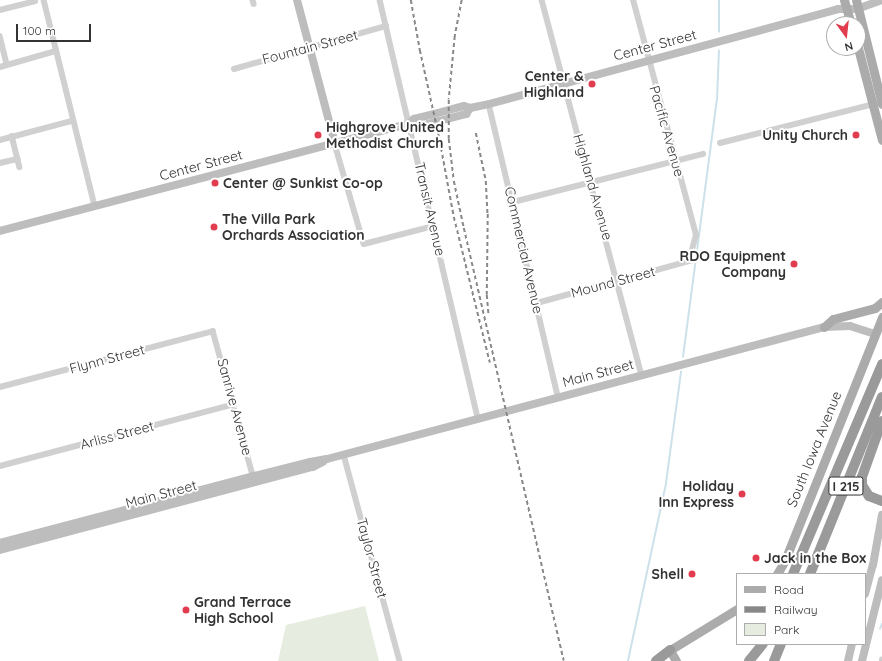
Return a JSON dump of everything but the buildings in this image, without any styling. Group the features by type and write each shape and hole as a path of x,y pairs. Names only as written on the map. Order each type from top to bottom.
{"highway":[{"name":"I 215","path":"793,573 882,364"},
{"name":"I 215","path":"810,573 882,397"},
{"path":"882,421 862,477 862,485 869,496 882,501"},
{"path":"749,661 762,645"},
{"path":"757,661 763,645"},
{"path":"774,661 781,645"},
{"path":"656,661 670,650"},
{"path":"665,661 670,650"}],"main road":[{"path":"857,2 879,103 882,140"},
{"path":"845,4 849,16"},
{"path":"861,56 879,103"},
{"path":"824,327 833,319 875,308 882,302"},
{"name":"South Iowa Avenue","path":"778,573 785,560 882,317"},
{"path":"676,661 670,650 736,610"}],"street":[{"path":"0,10 22,2 35,0"},
{"path":"44,0 72,121 95,206"},
{"path":"297,0 335,144 364,244 434,226"},
{"name":"Transit Avenue","path":"380,0 478,419"},
{"name":"Highland Avenue","path":"542,0 618,280 642,375"},
{"name":"Pacific Avenue","path":"633,0 696,235 689,261"},
{"name":"Center Street","path":"0,231 410,124 416,127 466,114 470,108 838,8 845,4 882,0"},
{"name":"Fountain Street","path":"234,69 386,26"},
{"path":"0,36 8,64"},
{"path":"0,67 56,51"},
{"path":"720,143 879,103"},
{"name":"Commercial Avenue","path":"488,104 513,202 558,397"},
{"path":"0,140 72,121"},
{"path":"12,136 20,167"},
{"path":"513,202 703,154"},
{"path":"0,163 18,159"},
{"name":"Mound Street","path":"537,303 689,261"},
{"name":"Main Street","path":"0,550 255,479 310,462 344,455 824,327 850,326 875,334"},
{"name":"Flynn Street","path":"0,387 214,331"},
{"name":"Sanrive Avenue","path":"214,331 255,479"},
{"name":"Arliss Street","path":"0,466 234,404"},
{"name":"Taylor Street","path":"344,455 400,661"},
{"name":"Main Street","path":"0,543 255,479"},
{"path":"866,590 873,565 882,515"},
{"path":"866,645 882,580"},
{"path":"848,661 852,645"},
{"path":"862,661 866,645"}],"green space":[{"path":"365,606 379,661 278,661 286,625"}],"waterway":[{"path":"719,0 719,32"},
{"path":"683,357 717,100 719,51"},
{"path":"628,661 666,483 681,372"},
{"path":"880,629 882,624"}],"railway":[{"path":"411,0 454,217 490,363"},
{"path":"462,0 455,36 449,100 449,139 454,181 564,661"},
{"path":"476,133 486,181 488,214 487,295 489,316"}],"place":[{"name":"Center & Highland","path":"592,84"},
{"name":"Highgrove United Methodist Church","path":"318,135"},
{"name":"Unity Church","path":"856,135"},
{"name":"Center @ Sunkist Co-op","path":"215,183"},
{"name":"The Villa Park Orchards Association","path":"214,227"},
{"name":"RDO Equipment Company","path":"794,264"},
{"name":"Holiday Inn Express","path":"742,494"},
{"name":"Jack in the Box","path":"756,558"},
{"name":"Shell","path":"692,574"},
{"name":"Grand Terrace High School","path":"186,610"}]}
